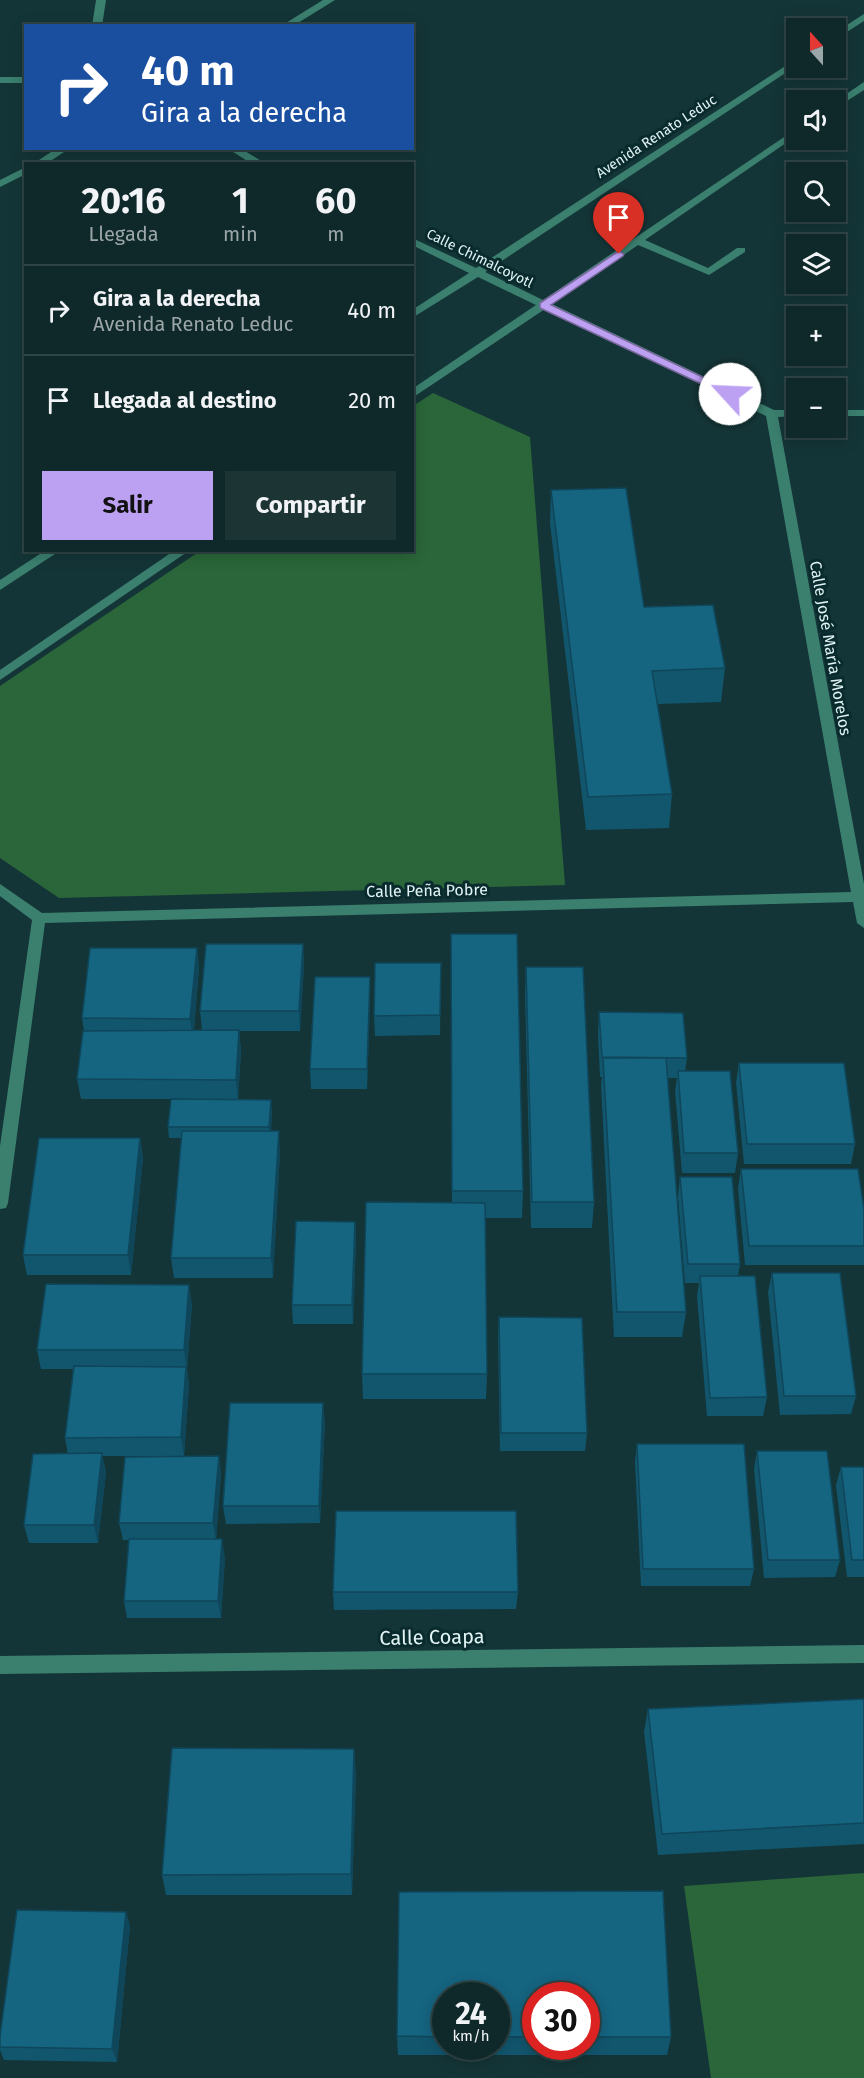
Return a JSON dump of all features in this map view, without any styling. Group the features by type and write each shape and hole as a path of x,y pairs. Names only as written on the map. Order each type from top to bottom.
{"street":[{"path":"97,24 101,0"},
{"path":"288,24 330,0"},
{"path":"846,30 864,18"},
{"name":"Avenida Renato Leduc","path":"414,314 786,69"},
{"path":"0,80 24,80"},
{"path":"846,98 864,85"},
{"path":"414,394 786,139"},
{"path":"41,162 62,150"},
{"path":"236,150 257,162"},
{"path":"0,184 24,171"},
{"path":"638,241 709,272 741,250"},
{"name":"Calle Chimalcoyotl","path":"414,242 772,414 786,414"},
{"path":"846,413 864,413"},
{"name":"Calle José María Morelos","path":"772,414 862,897 864,924"},
{"path":"0,586 51,552"},
{"path":"0,676 181,552"},
{"path":"0,889 39,918 0,1203"},
{"name":"Calle Peña Pobre","path":"39,918 862,897"},
{"name":"Calle Coapa","path":"0,1665 864,1654"}],"green space":[{"path":"433,393 530,437 565,885 59,898 0,858 0,686 199,552 414,552 414,405"},
{"path":"864,1873 864,2078 711,2078 684,1886"}],"building":[{"path":"626,488 644,607 713,605 725,668 652,671 672,794 588,797 551,490"},
{"path":"451,934 517,934 523,1191 452,1191"},
{"path":"206,944 303,944 299,1011 200,1011"},
{"path":"90,948 197,948 190,1019 82,1018"},
{"path":"375,963 441,963 440,1015 374,1016"},
{"path":"526,967 583,967 594,1202 532,1202"},
{"path":"315,977 370,977 367,1069 310,1069"},
{"path":"599,1012 683,1013 687,1058 602,1057"},
{"path":"239,1030 236,1080 77,1079 83,1031"},
{"path":"603,1058 666,1058 686,1312 617,1312"},
{"path":"739,1063 844,1063 855,1144 747,1144"},
{"path":"678,1071 730,1071 738,1153 684,1153"},
{"path":"171,1099 271,1100 269,1127 168,1127"},
{"path":"182,1131 279,1131 271,1258 171,1258"},
{"path":"39,1138 140,1138 128,1255 23,1255"},
{"path":"741,1169 858,1169 864,1210 864,1246 749,1246"},
{"path":"680,1177 732,1177 740,1264 688,1264"},
{"path":"366,1202 485,1203 487,1374 362,1374"},
{"path":"296,1221 355,1222 352,1305 292,1305"},
{"path":"772,1273 840,1273 856,1396 784,1396"},
{"path":"700,1276 755,1276 767,1397 710,1398"},
{"path":"46,1284 189,1285 184,1350 37,1350"},
{"path":"499,1317 582,1318 587,1433 501,1433"},
{"path":"74,1366 186,1367 181,1437 65,1438"},
{"path":"230,1403 323,1403 319,1506 223,1506"},
{"path":"637,1444 744,1444 754,1569 643,1569"},
{"path":"757,1451 827,1451 840,1560 768,1560"},
{"path":"102,1453 94,1525 24,1525 33,1454"},
{"path":"219,1456 213,1523 119,1523 125,1457"},
{"path":"841,1467 864,1467 864,1560 852,1560"},
{"path":"336,1511 516,1511 518,1592 333,1592"},
{"path":"129,1539 222,1539 218,1601 124,1601"},
{"path":"864,1699 864,1823 662,1834 648,1709"},
{"path":"172,1748 354,1749 351,1874 162,1875"},
{"path":"663,1891 671,2037 600,2037 600,1982 522,1982 522,2037 510,2037 510,1982 432,1982 432,2037 397,2036 399,1892"},
{"path":"17,1910 126,1912 112,2049 0,2047"}],"route":[{"path":"619,254 543,305 730,394"}]}
